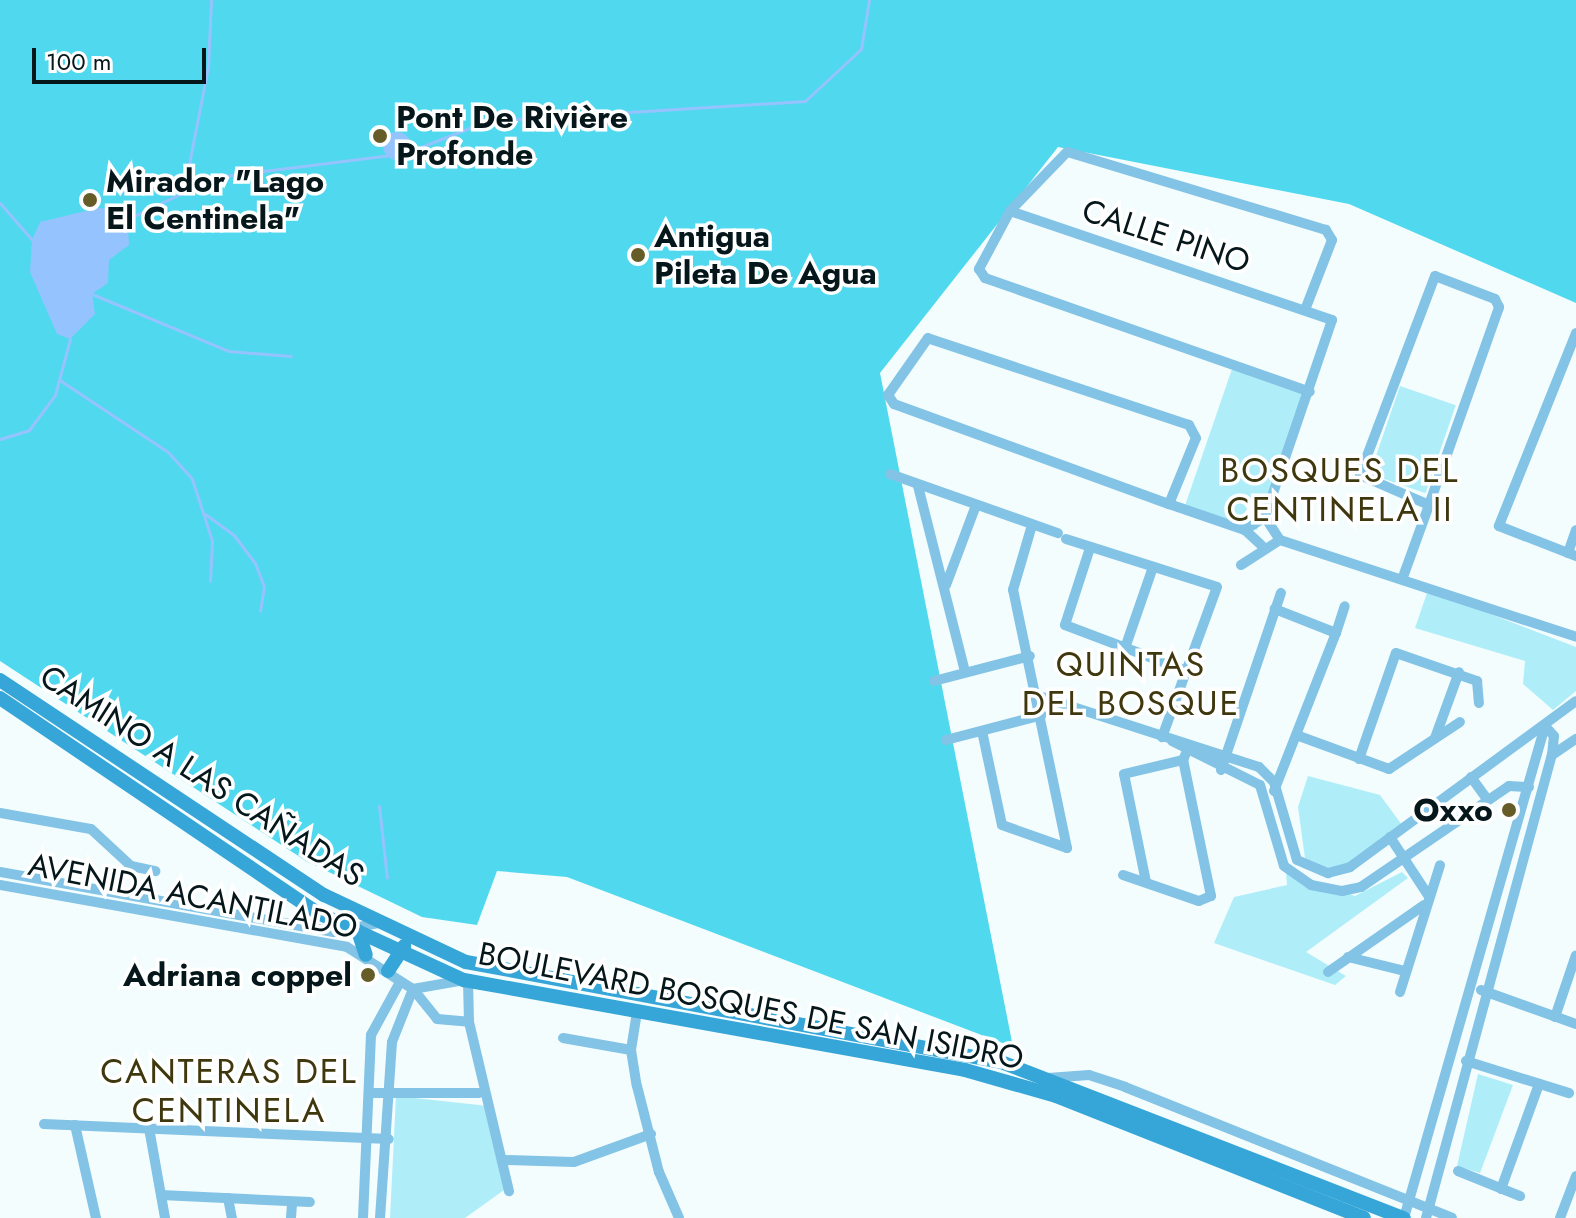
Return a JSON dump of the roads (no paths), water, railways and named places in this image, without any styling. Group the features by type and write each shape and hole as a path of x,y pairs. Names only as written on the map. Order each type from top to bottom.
{"main road":[{"name":"CAMINO A LAS CAÑADAS","path":"0,680 324,895 418,937"},
{"name":"CAMINO A LAS CAÑADAS","path":"0,698 206,838 358,931 398,949"},
{"path":"206,838 216,823"},
{"path":"358,931 366,955"},
{"path":"388,971 398,949 418,937"},
{"name":"BOULEVARD BOSQUES DE SAN ISIDRO","path":"418,937 482,966 899,1042 1048,1078 1404,1218"},
{"name":"BOULEVARD BOSQUES DE SAN ISIDRO","path":"398,949 466,980 965,1070 1056,1096 1364,1218"}],"street":[{"path":"1245,530 1265,517 1310,392 1332,320 1305,310 1331,234 1067,152 1010,211 979,269 985,278 1310,392"},
{"name":"CALLE PINO","path":"1010,211 1305,310"},
{"path":"1403,577 1429,505 1499,307 1495,299 1435,276 1360,475 1429,505"},
{"path":"1574,333 1499,526 1572,554 1576,530"},
{"path":"1169,504 1195,429 928,338 888,395 1169,504 1245,530 1262,546"},
{"path":"890,474 1090,548 1217,587 1167,739"},
{"path":"918,486 965,672"},
{"path":"945,589 976,505"},
{"path":"1265,517 1280,540"},
{"path":"982,731 1002,825 1062,850 1069,841 1013,581 1032,525"},
{"path":"1241,565 1262,546 1280,540 1403,577 1576,637"},
{"path":"1090,548 1065,625 1187,671"},
{"path":"1125,648 1153,567"},
{"path":"1221,770 1281,593"},
{"path":"1265,796 1276,790 1299,736 1345,606"},
{"path":"1275,609 1335,631"},
{"path":"1359,759 1396,653 1459,672 1481,684 1479,703"},
{"path":"934,681 1030,656"},
{"path":"1435,740 1459,672"},
{"path":"1039,696 1167,739 1221,770 1255,782 1265,796 1271,835 1284,866 1325,889 1361,887 1509,786 1529,787"},
{"path":"1146,882 1124,774 1187,752 1226,754 1259,767 1276,790 1285,831 1297,860 1328,873 1350,867 1576,701"},
{"path":"946,740 1042,715"},
{"path":"1299,736 1395,769 1460,722"},
{"path":"1428,1213 1484,992 1552,755 1554,736 1545,726"},
{"path":"1404,1218 1545,726"},
{"path":"1552,755 1576,739"},
{"path":"1123,875 1208,901 1187,752"},
{"path":"1471,777 1488,800"},
{"path":"0,813 91,829 131,866 155,871"},
{"path":"1271,835 1285,831"},
{"path":"1390,837 1426,900"},
{"path":"1400,992 1426,900 1440,865"},
{"path":"1350,867 1361,887"},
{"name":"AVENIDA ACANTILADO","path":"0,872 358,931 384,921"},
{"path":"1325,889 1328,873"},
{"name":"AVENIDA ACANTILADO","path":"0,885 366,955 413,989 437,1019 469,1022"},
{"path":"1328,972 1426,900"},
{"path":"1555,1017 1576,955"},
{"path":"1348,957 1405,971"},
{"path":"364,1206 381,1213 389,1139 394,1028 413,989 466,980 469,1022 509,1191"},
{"path":"363,1218 372,1137 375,1019 400,982"},
{"path":"1471,987 1576,1024"},
{"path":"637,1012 631,1050 651,1134 679,1218"},
{"path":"563,1038 631,1050"},
{"path":"1466,1061 1569,1093"},
{"name":"BOULEVARD BOSQUES DE SAN ISIDRO","path":"1048,1078 1089,1075 1125,1087 1409,1201 1428,1213 1452,1218"},
{"path":"1501,1189 1539,1084"},
{"path":"374,1093 479,1093"},
{"path":"44,1124 389,1139"},
{"path":"75,1125 96,1218"},
{"path":"149,1128 165,1218"},
{"path":"504,1160 574,1162 651,1134"},
{"path":"1458,1171 1520,1196"},
{"path":"1560,1218 1576,1176"},
{"path":"161,1195 310,1202"},
{"path":"228,1198 232,1218"},
{"path":"291,1218 292,1202"}],"waterway":[{"path":"184,190 208,67 211,0"},
{"path":"408,152 487,121 805,101 861,49 869,0"},
{"path":"132,217 216,177 389,155"},
{"path":"0,203 32,240"},
{"path":"92,294 228,351 291,356"},
{"path":"0,439 29,430 55,395 70,339"},
{"path":"61,381 168,452 192,479 212,541 210,581"},
{"path":"205,514 233,534 255,563 264,586 260,611"},
{"path":"379,806 387,878"}],"place":[{"name":"Pont De Rivière Profonde","path":"380,136"},
{"name":"Mirador \"Lago El Centinela\"","path":"90,200"},
{"name":"Antigua Pileta De Agua","path":"638,255"},
{"name":"Oxxo","path":"1509,810"},
{"name":"Adriana coppel","path":"368,975"}],"district":[{"name":"BOSQUES DEL CENTINELA II","path":"1340,490"},
{"name":"QUINTAS DEL BOSQUE","path":"1131,684"},
{"name":"CANTERAS DEL CENTINELA","path":"229,1090"}]}
